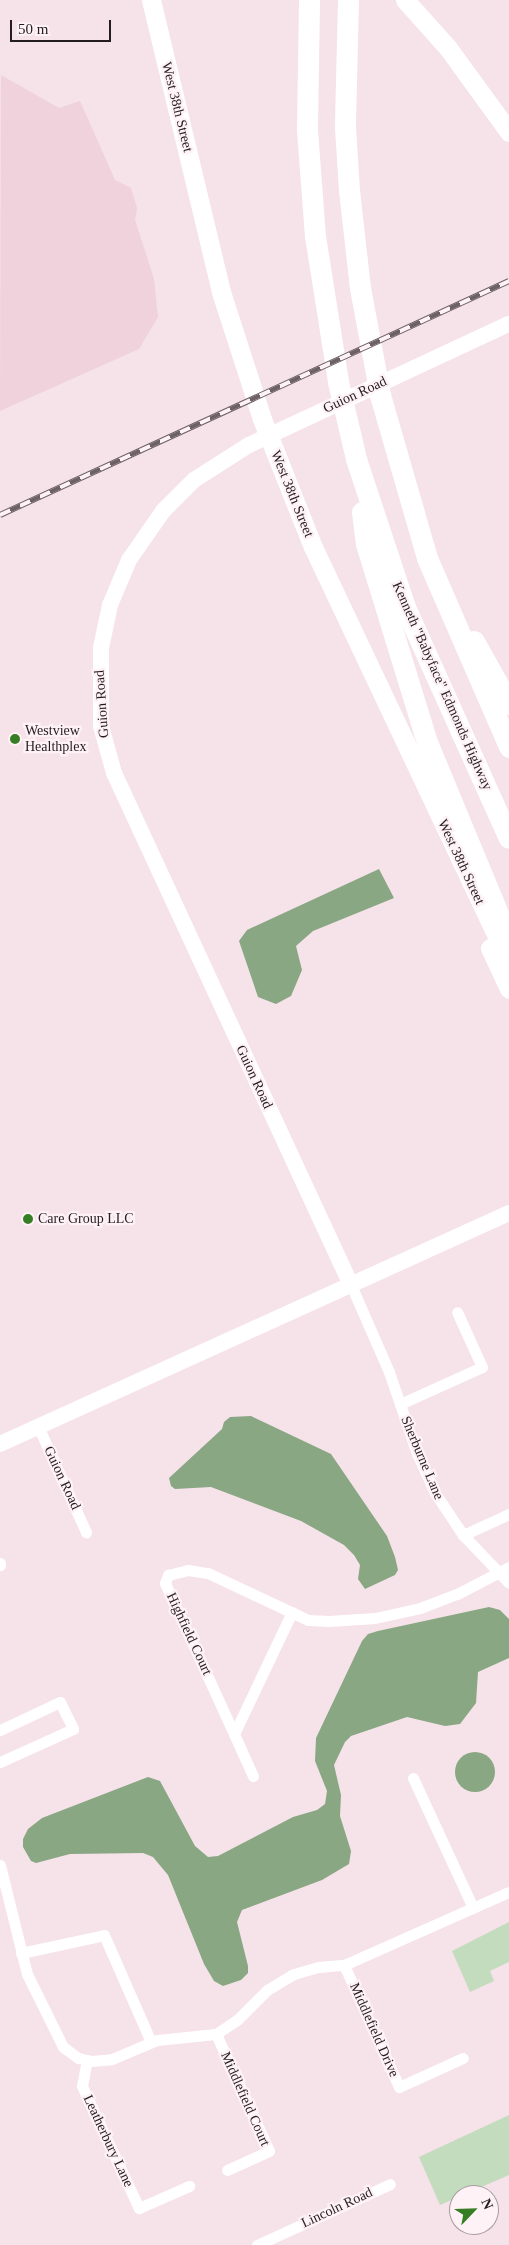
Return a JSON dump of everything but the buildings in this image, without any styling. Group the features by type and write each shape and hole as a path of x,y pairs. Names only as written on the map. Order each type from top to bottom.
{"highway":[{"name":"Kenneth \"Babyface\" Edmonds Highway","path":"309,0 308,159 324,304 356,460 409,615 509,838"},
{"path":"348,0 345,127 360,288 392,443 427,558 509,747"},
{"path":"356,460 366,544 427,742 509,940"},
{"path":"427,558 509,704"}],"main road":[{"name":"West 38th Street","path":"151,0 239,351 289,488 313,547 509,961"},
{"path":"405,0 454,55 509,132"},
{"path":"441,819 468,900 509,989"}],"street":[{"name":"Guion Road","path":"351,1285 114,773 101,726 101,648 110,606 129,560 163,510 194,480 250,445 509,324"},
{"path":"0,1444 37,1424 509,1213"},
{"name":"Sherburne Lane","path":"351,1285 400,1404 429,1481 463,1535 509,1583"},
{"name":"Sherburne Lane","path":"400,1404 482,1367 457,1312"},
{"name":"Guion Road","path":"37,1424 86,1532"},
{"path":"463,1535 509,1514"},
{"path":"498,1572 509,1567"},
{"name":"Highfield Court","path":"253,1776 165,1579 188,1570 208,1572 292,1612 317,1621 384,1617 442,1600 498,1572"},
{"path":"234,1734 292,1612"},
{"path":"0,1730 60,1702 73,1729 0,1762"},
{"path":"413,1778 473,1908"},
{"path":"0,1865 27,1974 58,2039 70,2053 87,2060 108,2060 151,2042 216,2034 237,2020 262,1994 282,1980 312,1968 344,1965 509,1892"},
{"path":"22,1953 104,1935 151,2042"},
{"name":"Middlefield Drive","path":"344,1965 399,2087 463,2058"},
{"name":"Middlefield Court","path":"216,2034 269,2151 227,2170"},
{"name":"Leatherbury Lane","path":"87,2060 82,2086 139,2208 188,2186"},
{"name":"Lincoln Road","path":"258,2245 390,2184"}],"shaded area":[{"path":"1,75 59,108 80,101 115,180 131,188 137,208 135,220 154,279 158,317 139,349 0,411"},
{"path":"379,869 394,898 313,931 296,946 302,970 291,996 276,1004 258,997 239,941 247,930"},
{"path":"251,1416 331,1454 387,1536 398,1570 395,1575 365,1589 358,1579 360,1565 354,1555 344,1545 301,1521 211,1487 175,1489 171,1486 169,1478 222,1429 224,1422 230,1417"},
{"path":"489,1607 500,1610 509,1619 509,1658 478,1672 476,1703 460,1724 445,1726 407,1717 351,1736 345,1742 334,1765 341,1795 340,1816 351,1851 349,1864 322,1880 242,1910 237,1922 248,1973 241,1980 223,1986 214,1981 204,1964 168,1875 153,1857 143,1853 70,1854 36,1863 31,1861 23,1847 23,1839 28,1829 42,1818 148,1777 160,1781 195,1846 208,1857 218,1856 293,1817 317,1810 325,1804 327,1791 315,1761 316,1738 362,1641 368,1634 378,1631"},
{"path":"475,1752 489,1758 495,1772 489,1786 475,1792 461,1786 455,1772 461,1758"},
{"path":"509,1922 509,1962 490,1971 494,1981 470,1992 452,1951"},
{"path":"509,2115 509,2175 486,2185 449,2185 449,2201 440,2205 419,2157"}],"railway":[{"path":"0,515 509,281"}],"place":[{"name":"Westview Healthplex","path":"15,739"},
{"name":"Care Group LLC","path":"28,1219"}]}
